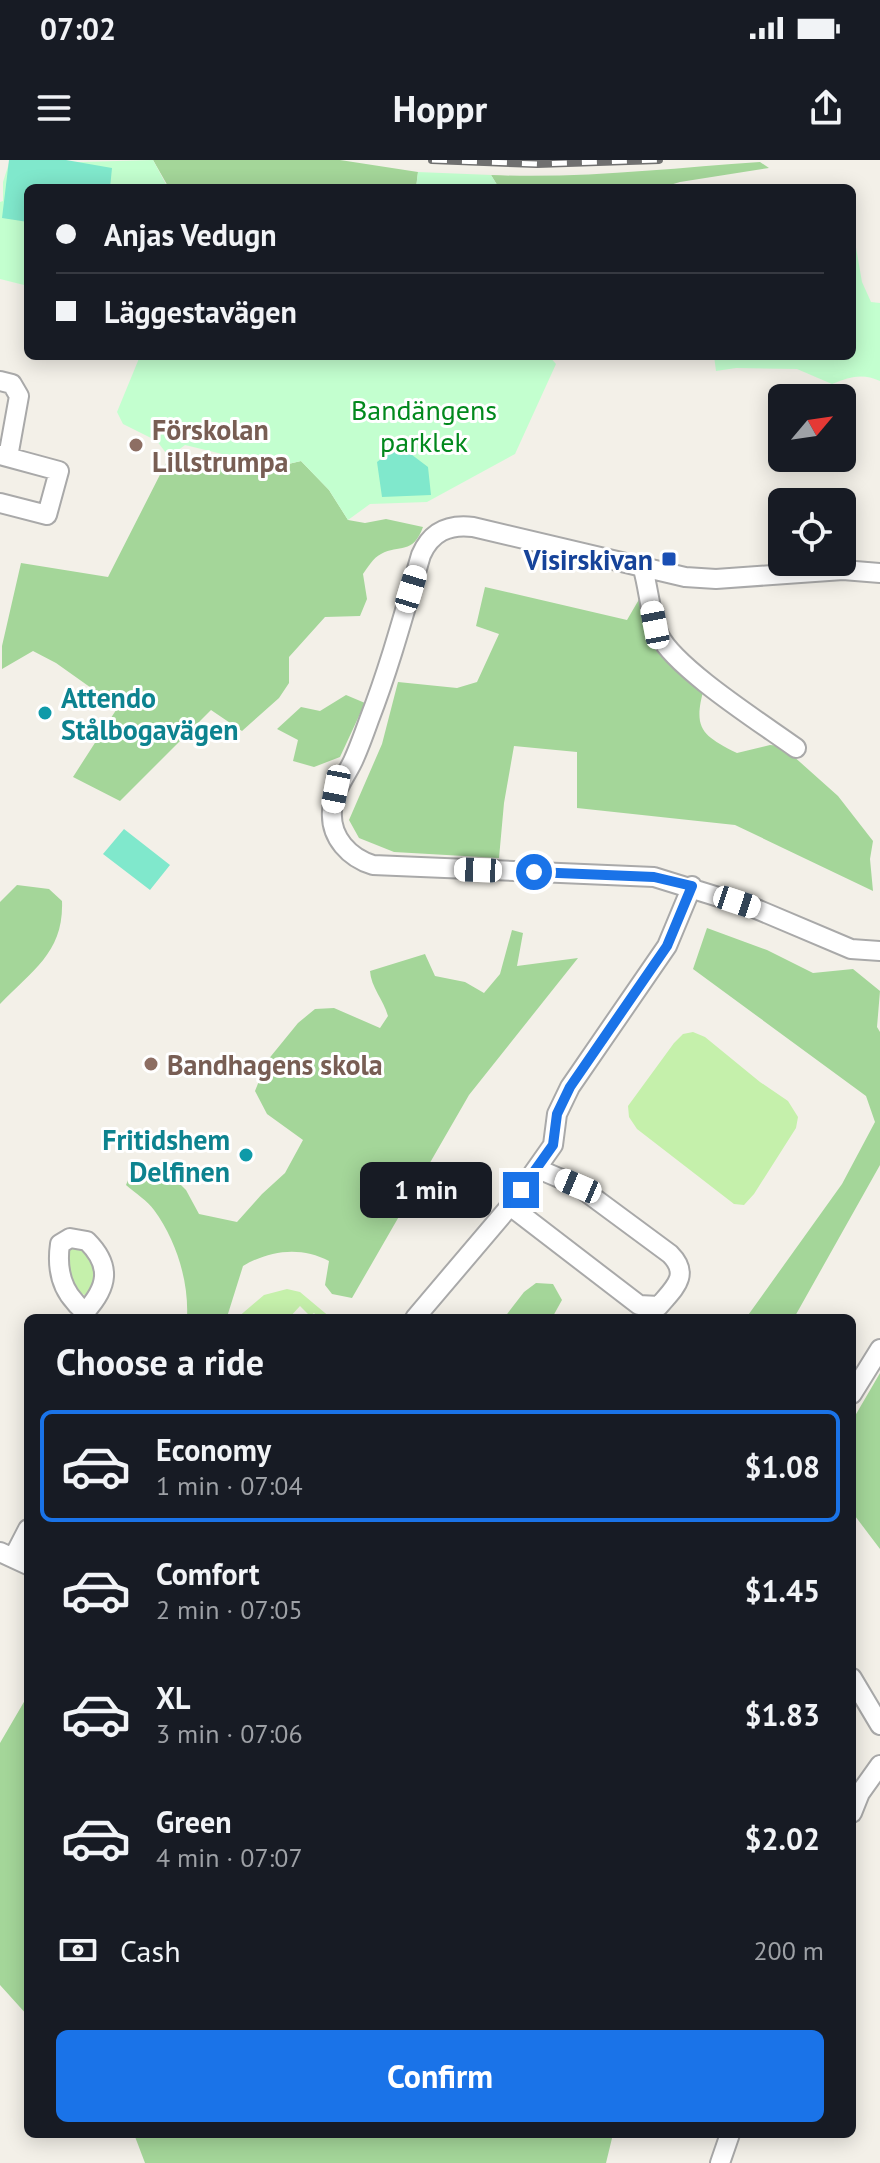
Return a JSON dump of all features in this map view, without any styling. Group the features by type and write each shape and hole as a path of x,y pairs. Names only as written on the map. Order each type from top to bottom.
{"street":[{"path":"0,381 12,384 19,396 4,456 59,471 47,515 0,503"},
{"path":"880,573 843,570 716,579 685,577 473,527 458,525 434,535 421,555 388,666 353,761 336,789 332,812 334,833 345,849 359,861 373,865 654,877 692,886 754,908 851,949 880,951"},
{"path":"643,569 655,625 672,652 716,690 796,748"},
{"path":"418,1314 538,1169 553,1145 557,1114 570,1087 667,946 692,886"},
{"path":"510,1206 639,1305 659,1306 677,1284 679,1263 670,1254 578,1186 538,1169"},
{"path":"856,1388 880,1349"},
{"path":"14,1558 24,1537"},
{"path":"856,1685 880,1725"},
{"path":"856,1803 880,1765"},
{"path":"720,2163 729,2138"}],"green space":[{"path":"9,160 66,160 112,168 110,184 24,184 24,221 2,218"},
{"path":"10,160 153,160 166,184 24,184 24,285 0,279 3,182"},
{"path":"153,160 340,160 418,172 416,184 167,184"},
{"path":"760,162 769,168 673,184 497,184 491,175 592,174"},
{"path":"418,172 491,175 497,184 416,184"},
{"path":"856,248 862,282 871,302 880,303 880,381 856,377 832,384 797,369 736,368 716,371 715,360 856,360"},
{"name":"Bandängens parklek","path":"138,360 552,360 556,364 515,454 427,502 370,504 348,520 329,490 301,461 275,467 185,445 169,457 157,441 123,424 117,412"},
{"path":"399,445 428,467 431,495 382,497 377,462"},
{"path":"169,457 244,469 301,461 329,490 348,520 365,523 386,519 423,527 415,542 381,554 363,574 367,599 360,616 325,617 289,657 289,683 279,698 242,731 211,710 120,801 73,777 118,707 56,663 33,651 2,669 2,646 21,563 108,577"},
{"path":"485,587 627,620 641,596 704,688 699,712 703,729 715,741 737,753 770,745 782,746 838,796 873,841 870,859 873,891 735,825 577,808 577,752 514,746 499,858 394,852 359,838 349,820 382,744 398,682 457,688 477,682 499,634 476,626"},
{"path":"346,695 365,703 340,757 314,767 293,761 298,740 277,729 301,707 320,711"},
{"path":"124,829 170,865 150,890 103,854"},
{"path":"17,885 49,889 62,901 61,919 58,934 44,959 0,1004 0,902"},
{"path":"707,928 767,950 813,973 853,969 880,991 877,1027 880,1032 880,1165 796,1314 749,1314 842,1184 875,1122 866,1096 693,969"},
{"path":"512,930 523,933 517,966 578,958 469,1095 352,1298 332,1294 325,1285 329,1261 308,1253 275,1253 243,1266 228,1314 187,1314 186,1290 175,1248 151,1207 126,1185 131,1173 158,1180 173,1177 186,1190 199,1214 237,1222 285,1173 303,1140 267,1114 255,1091 267,1061 298,1023 315,1009 334,1008 380,1028 388,1016 370,971 425,954 435,976 465,982 484,993 500,974"},
{"path":"693,1032 705,1037 788,1101 798,1117 796,1128 744,1205 734,1204 637,1129 629,1117 628,1106 674,1043 683,1034"},
{"path":"76,1242 98,1263 96,1291 86,1296 71,1284 68,1273 66,1254"},
{"path":"536,1283 553,1284 562,1300 554,1314 507,1314 524,1292"},
{"path":"287,1289 300,1292 326,1314 308,1314 300,1306 293,1314 242,1314 264,1295"},
{"path":"880,1373 880,1549 856,1517 856,1414"},
{"path":"24,1702 24,2012 0,1985 0,1743"},
{"path":"136,2138 612,2138 606,2163 145,2163"}],"railway":[{"path":"432,160 537,164 659,160"}],"place":[{"name":"Förskolan Lillstrumpa","path":"136,445"},
{"name":"Visirskivan","path":"669,559"},
{"name":"Attendo Stålbogavägen","path":"45,713"},
{"name":"Bandhagens skola","path":"151,1064"},
{"name":"Fritidshem Delfinen","path":"246,1155"}],"route":[{"path":"521,1190 553,1145 557,1114 570,1087 667,946 692,886 654,877 534,872"}]}
